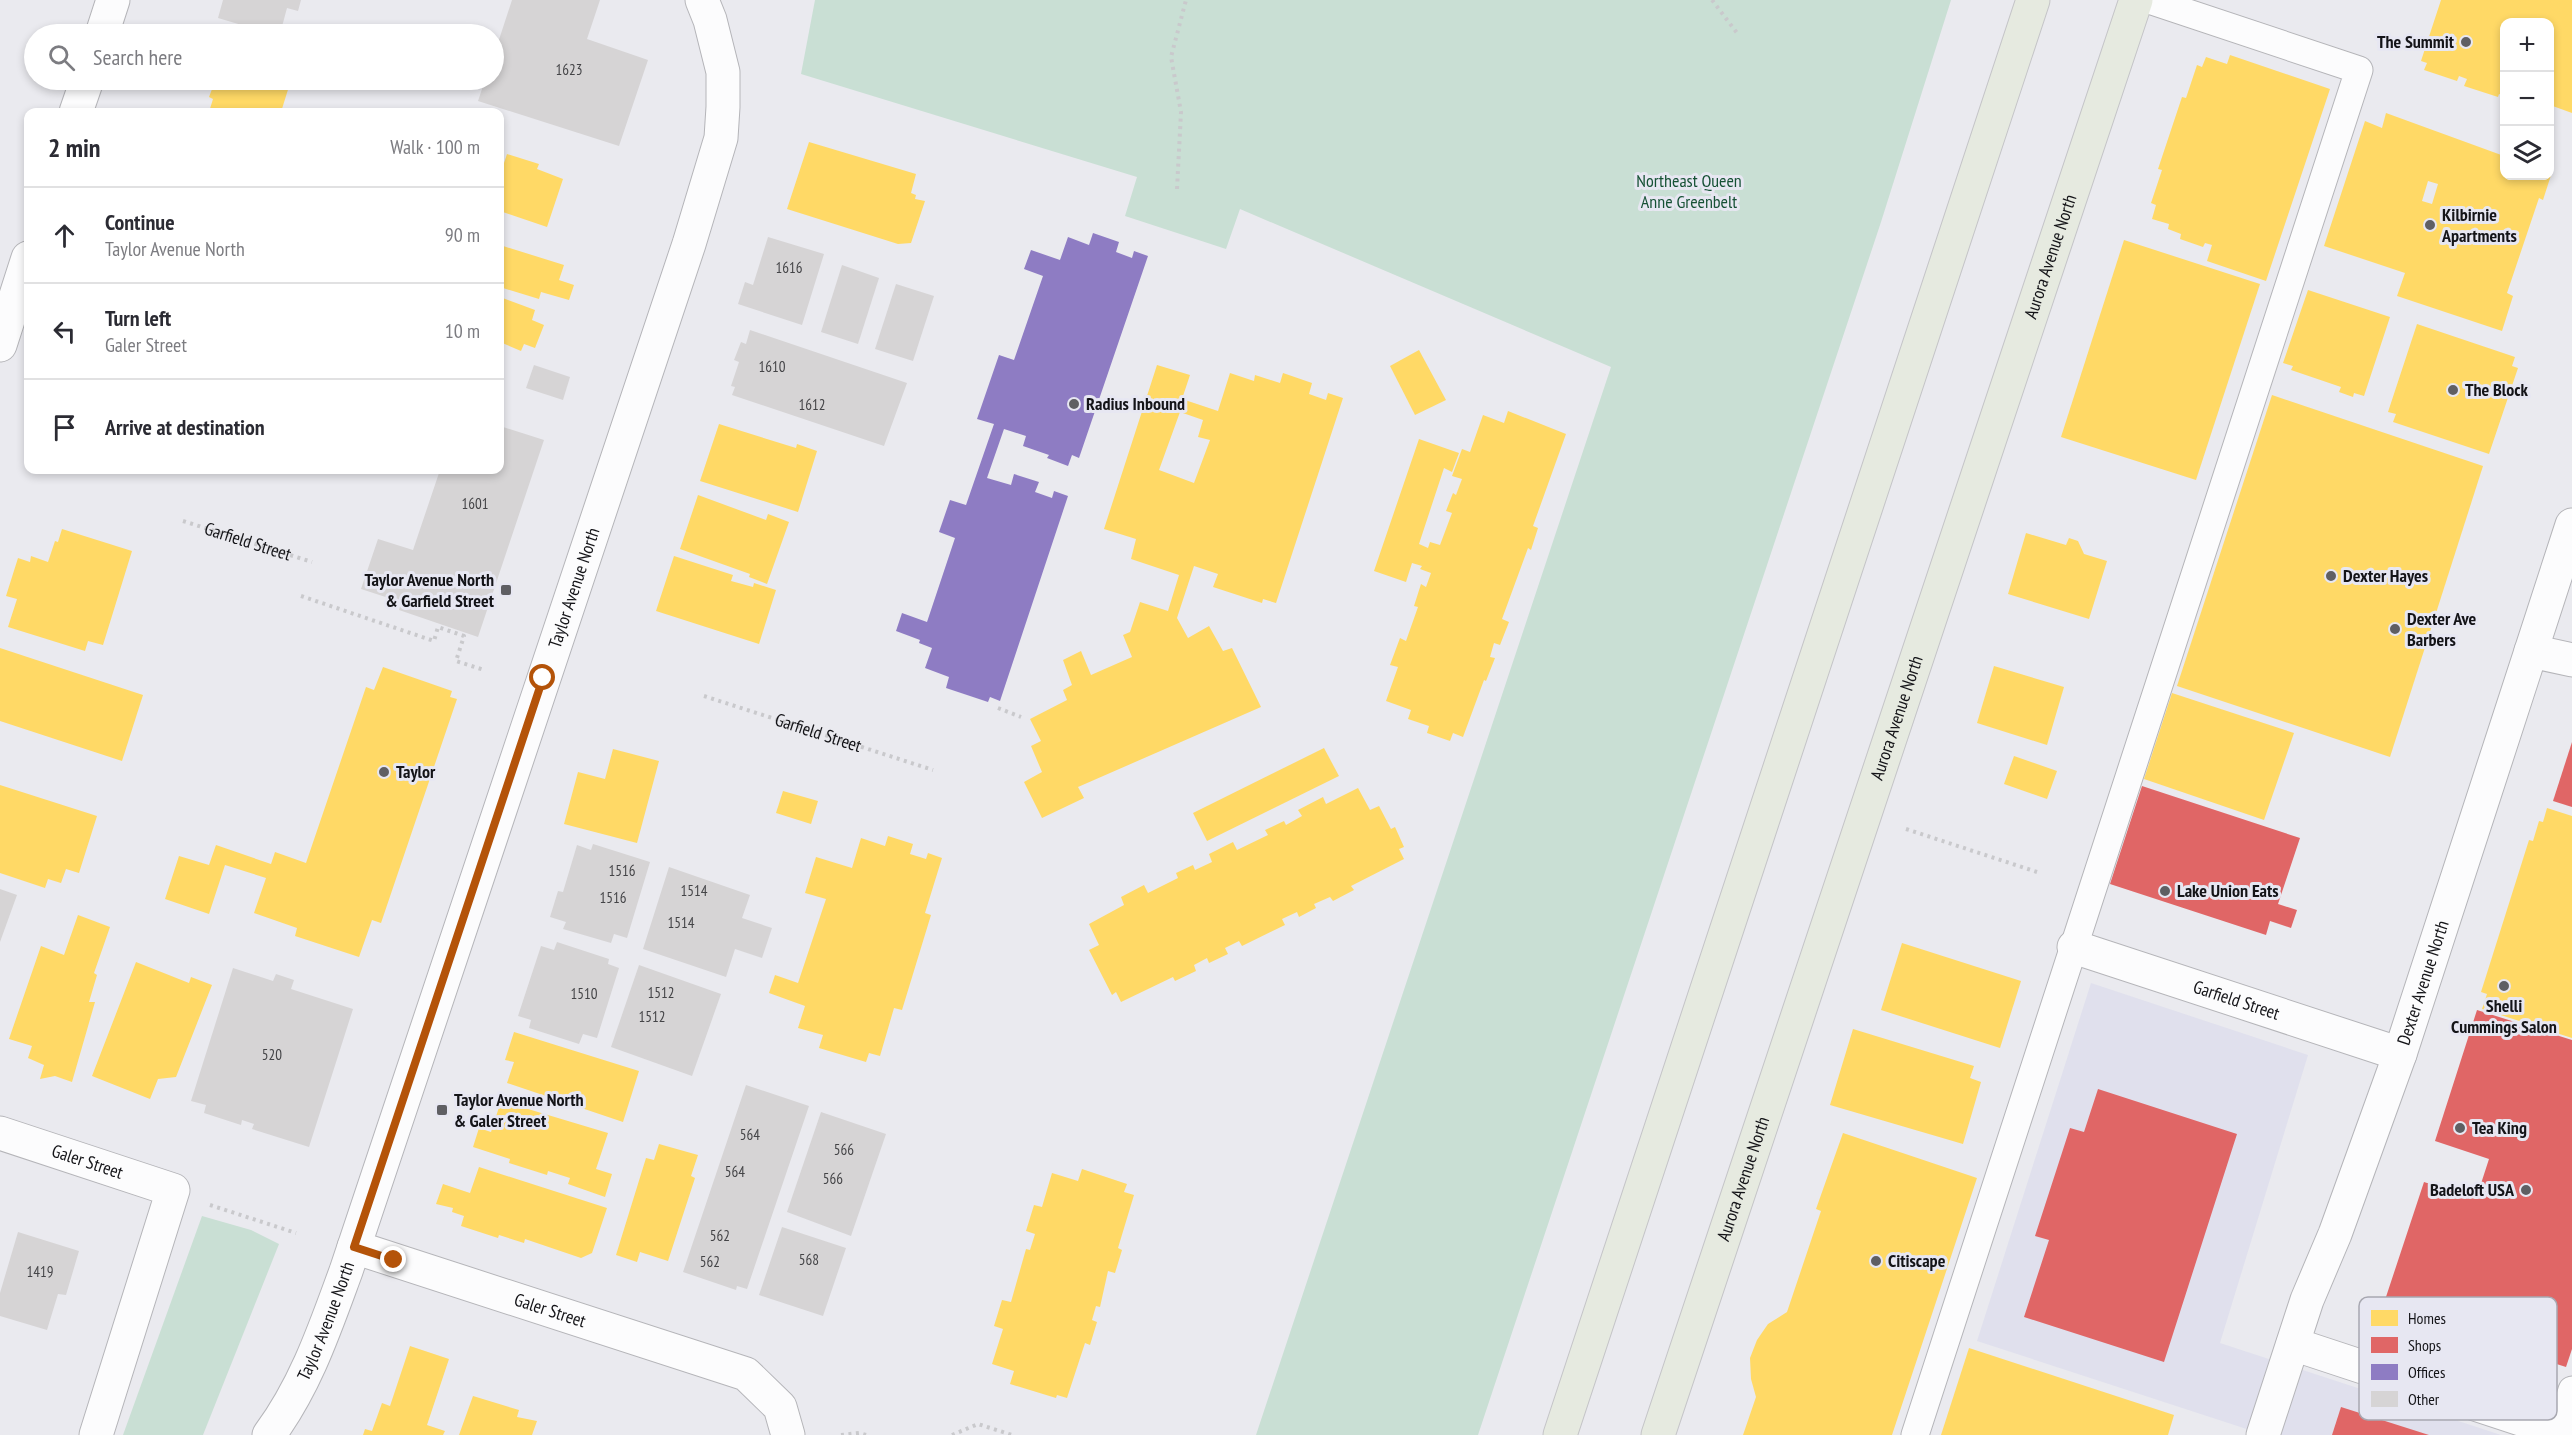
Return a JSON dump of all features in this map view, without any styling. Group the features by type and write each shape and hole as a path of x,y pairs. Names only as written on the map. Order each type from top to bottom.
{"highway":[{"path":"1560,1435 2033,0"},
{"name":"Aurora Avenue North","path":"1658,1435 2136,0"}],"street":[{"path":"105,24 113,0"},
{"name":"Taylor Avenue North","path":"269,1435 300,1387 316,1351 354,1247 685,255 721,138 723,72 710,20 702,0"},
{"path":"77,108 84,90"},
{"path":"0,345 24,270"},
{"name":"Dexter Avenue North","path":"2263,1435 2307,1300 2335,1234 2400,1054 2572,525"},
{"path":"2531,651 2572,660"},
{"name":"Garfield Street","path":"2074,947 2400,1054"},
{"name":"Galer Street","path":"0,1133 173,1190 96,1435"},
{"name":"Galer Street","path":"354,1247 746,1374 780,1407 788,1435"},
{"path":"2293,1344 2359,1366"},
{"path":"2524,1420 2564,1433"}],"lane":[{"path":"1915,1435 2359,70 2149,0"},
{"path":"2564,1433 2572,1390"}],"path":[{"path":"1177,189 1181,112 1171,57 1186,0"},
{"path":"1712,0 1737,33"},
{"name":"Garfield Street","path":"183,521 312,562"},
{"path":"301,596 434,641 438,627 464,636 456,660 484,670"},
{"name":"Garfield Street","path":"704,696 933,770"},
{"path":"998,708 1021,717"},
{"path":"1906,829 2037,872"},
{"path":"209,1205 296,1233"},
{"path":"952,1435 978,1424 1012,1435"},
{"path":"841,1435 859,1433 866,1435"}],"shaded area":[{"path":"2091,983 2308,1055 2220,1343 2359,1389 2359,1420 2455,1420 2501,1435 2265,1435 1977,1341"}],"green space":[{"name":"Northeast Queen Anne Greenbelt","path":"815,0 1951,0 1881,222 1478,1435 1256,1435 1611,367 1240,209 1226,249 1125,216 1137,177 801,74"},
{"path":"202,1216 251,1230 279,1244 203,1435 123,1435"}],"building: Homes":[{"name":"The Summit","path":"2441,0 2572,0 2572,113 2554,106 2554,18 2500,18 2500,94 2498,97 2464,86 2467,79 2459,76 2457,81 2424,70 2427,63 2421,61"},
{"path":"2230,55 2330,89 2266,281 2207,261 2212,245 2205,243 2203,247 2180,239 2181,234 2168,229 2169,224 2152,219 2156,205 2151,203 2162,170 2158,169 2182,97 2186,98 2197,65 2202,67 2206,57 2227,64"},
{"path":"212,90 288,90 282,108 210,108 213,99 209,97"},
{"name":"Kilbirnie Apartments","path":"2386,113 2500,155 2500,180 2549,180 2543,200 2539,198 2507,293 2513,296 2502,331 2397,296 2405,273 2324,246 2365,121 2382,128","holes":["2428,181 2438,184 2432,204 2422,201"]},
{"path":"809,142 916,174 911,193 916,195 915,199 925,201 911,243 898,244 787,209"},
{"path":"507,154 539,164 537,169 563,179 547,227 504,212 504,163"},
{"path":"2124,240 2260,284 2196,480 2061,437"},
{"path":"504,246 564,265 559,280 574,285 569,300 541,292 539,299 504,288"},
{"path":"2308,290 2390,317 2364,396 2354,393 2353,397 2339,392 2341,387 2291,370 2293,366 2283,363"},
{"path":"504,298 535,310 532,320 544,325 535,348 524,344 521,351 504,344"},
{"name":"The Block","path":"2417,324 2515,357 2512,366 2518,368 2489,454 2393,422 2396,414 2388,412"},
{"path":"1419,350 1446,400 1415,415 1390,366"},
{"path":"1157,365 1190,375 1182,399 1218,411 1230,373 1254,381 1255,375 1280,383 1283,373 1312,383 1309,394 1326,400 1328,393 1343,398 1276,603 1263,599 1262,603 1213,587 1218,574 1194,566 1177,618 1188,638 1209,626 1223,651 1232,648 1261,707 1078,787 1084,798 1042,818 1024,782 1042,772 1031,746 1041,741 1030,719 1067,700 1063,690 1072,685 1063,660 1081,651 1091,675 1132,657 1123,635 1130,632 1140,602 1168,611 1179,575 1131,559 1136,539 1104,529","holes":["1180,412 1203,420 1198,437 1210,440 1194,483 1159,470"]},
{"name":"Dexter Hayes","path":"2272,395 2483,466 2390,757 2177,686"},
{"path":"1508,411 1566,434 1533,526 1538,528 1531,550 1528,548 1502,619 1509,622 1500,645 1494,643 1490,657 1495,658 1486,681 1484,680 1463,737 1453,733 1450,741 1427,733 1429,726 1408,719 1411,710 1386,701 1398,667 1390,665 1400,638 1406,641 1418,607 1414,606 1421,584 1426,587 1431,573 1420,569 1422,566 1412,563 1406,582 1374,571 1419,439 1459,453 1452,472 1444,468 1419,544 1428,548 1430,542 1440,545 1452,513 1446,511 1462,479 1452,476 1462,449 1470,452 1483,415 1504,423"},
{"path":"719,424 796,448 797,444 817,451 798,512 700,481"},
{"path":"698,495 766,520 768,514 789,522 767,584 749,577 750,574 680,549"},
{"path":"62,529 132,551 103,645 88,641 85,651 8,627 17,599 6,596 18,558 30,562 31,556 48,562"},
{"path":"2026,533 2066,545 2069,538 2078,541 2084,554 2107,561 2089,619 2008,594"},
{"path":"674,556 733,575 731,581 753,587 754,583 776,590 759,644 656,611"},
{"path":"0,648 143,695 122,761 0,721"},
{"path":"1994,666 2064,687 2047,745 1977,723"},
{"name":"Taylor","path":"383,667 452,691 450,697 457,699 381,923 372,920 359,957 295,936 297,928 254,913 266,878 225,865 209,914 165,899 179,856 209,865 216,845 271,864 275,852 306,863 366,687 374,690"},
{"path":"2172,693 2294,733 2264,820 2144,779"},
{"path":"1324,748 1339,776 1207,841 1193,813"},
{"path":"613,749 659,761 637,843 564,824 578,772 605,779"},
{"path":"2014,756 2057,771 2047,799 2004,784"},
{"path":"0,785 97,816 79,873 66,869 61,883 48,879 45,888 0,873"},
{"path":"1358,788 1370,810 1379,806 1391,829 1395,827 1404,847 1399,849 1404,859 1351,886 1354,890 1333,901 1330,897 1314,904 1316,908 1299,917 1297,912 1282,919 1285,925 1242,946 1239,941 1225,948 1228,954 1209,963 1207,958 1194,965 1196,971 1175,981 1173,977 1121,1002 1116,992 1112,995 1089,950 1099,945 1089,924 1124,905 1121,897 1144,885 1148,893 1178,878 1176,873 1193,865 1195,870 1212,862 1209,854 1233,842 1237,850 1268,835 1265,830 1284,821 1286,825 1302,816 1298,810 1323,797 1326,804"},
{"path":"783,791 818,801 811,824 776,813"},
{"path":"2547,808 2572,816 2572,1038 2482,1009 2487,994 2481,992 2529,840 2533,841 2539,821 2543,822"},
{"path":"888,836 913,844 910,854 926,859 928,853 942,858 925,913 931,915 902,1010 894,1008 880,1056 869,1053 866,1062 819,1048 823,1035 798,1028 805,1006 769,993 775,975 798,983 826,899 805,893 816,857 852,868 861,838 885,846"},
{"path":"78,915 110,927 94,973 97,975 89,1002 95,1002 72,1082 55,1076 40,1079 44,1065 28,1058 32,1046 9,1039 41,946 64,955"},
{"path":"1902,943 2021,981 2000,1048 1881,1010"},
{"path":"136,962 189,983 191,977 212,985 176,1077 158,1079 150,1099 92,1076"},
{"path":"1853,1029 1974,1066 1970,1078 1981,1082 1963,1144 1830,1105"},
{"path":"514,1032 639,1071 623,1122 507,1083 514,1062 505,1060"},
{"path":"501,1101 608,1133 596,1169 612,1174 605,1197 568,1184 570,1178 548,1171 547,1175 509,1163 510,1159 473,1147 479,1128 491,1132"},
{"name":"Citiscape","path":"1843,1133 1977,1178 1892,1435 1743,1435 1756,1397 1751,1379 1750,1358 1757,1340 1768,1324 1787,1312 1821,1211 1816,1209"},
{"path":"659,1144 698,1155 691,1176 695,1178 668,1261 640,1252 637,1262 616,1255 646,1158 654,1160"},
{"path":"479,1167 607,1208 592,1253 581,1258 525,1239 524,1243 499,1235 498,1238 461,1226 464,1216 452,1212 453,1208 436,1204 443,1184 470,1193"},
{"path":"1082,1169 1127,1184 1124,1192 1134,1195 1118,1248 1122,1250 1115,1273 1108,1271 1100,1307 1096,1306 1092,1320 1097,1322 1090,1345 1085,1343 1067,1398 1057,1395 1056,1398 1010,1384 1014,1371 992,1364 1003,1329 994,1326 1002,1300 1011,1302 1026,1249 1030,1250 1035,1234 1026,1231 1034,1205 1042,1207 1052,1173 1078,1181"},
{"path":"410,1346 449,1359 427,1425 445,1431 443,1435 363,1435 365,1429 372,1431 382,1403 390,1406"},
{"path":"1969,1348 2174,1415 2168,1435 1941,1435"},
{"path":"473,1396 519,1410 517,1417 537,1421 532,1435 459,1435"}],"building: Shops":[{"path":"2572,742 2572,807 2553,801"},
{"path":"2142,786 2300,838 2278,904 2297,910 2291,928 2270,921 2266,935 2110,884"},
{"name":"Badeloft USA","path":"2477,1010 2572,1040 2572,1349 2566,1367 2557,1364 2557,1297 2386,1297 2424,1182 2476,1199 2489,1159 2435,1141"},
{"path":"2098,1089 2237,1134 2164,1362 2024,1317 2049,1240 2035,1236 2070,1128 2084,1132"},
{"path":"2341,1407 2359,1413 2359,1420 2382,1420 2429,1435 2332,1435"}],"building: Offices":[{"path":"1093,233 1119,242 1116,252 1132,258 1134,251 1148,256 1079,458 1072,455 1068,466 1047,458 1049,455 1023,446 1026,436 1004,429 987,478 1011,485 1014,474 1039,482 1035,492 1052,498 1054,491 1068,496 1000,701 990,697 988,702 946,688 949,677 925,668 932,648 919,643 920,640 896,631 902,613 927,622 955,538 939,532 950,500 966,505 994,424 977,419 999,355 1014,360 1043,276 1024,269 1031,250 1060,260 1068,237 1089,245"}],"building: Other":[{"path":"223,0 301,0 298,11 287,8 283,24 238,24 218,18"},
{"path":"512,0 600,0 587,39 648,60 619,146 478,101 482,90 504,90 504,24"},
{"path":"768,237 824,254 802,325 738,304 745,282 753,285"},
{"path":"842,265 879,278 858,344 821,332"},
{"path":"896,284 934,296 913,361 875,349"},
{"path":"750,330 907,383 884,446 732,395 735,387 731,386 739,362 734,360 741,342 746,344"},
{"path":"534,365 570,377 563,400 526,388"},
{"path":"504,427 544,440 478,637 399,610 401,602 361,589 378,539 413,550 439,474 504,474"},
{"path":"593,844 650,862 627,938 614,934 611,943 563,929 566,922 550,917 558,891 563,892 577,845 591,850"},
{"path":"669,867 750,895 742,918 772,928 762,958 735,949 726,977 643,949"},
{"path":"0,889 17,895 0,942"},
{"path":"557,942 609,959 608,964 619,968 597,1038 583,1034 579,1044 529,1028 531,1020 518,1016 541,946 554,950"},
{"path":"639,965 721,994 692,1076 611,1047"},
{"path":"233,968 273,981 276,974 294,980 291,989 353,1009 309,1147 252,1129 254,1124 242,1120 241,1125 204,1113 206,1105 191,1101"},
{"path":"746,1085 809,1106 747,1289 737,1286 736,1290 683,1272"},
{"path":"821,1112 886,1134 851,1236 787,1212"},
{"path":"782,1227 846,1248 823,1316 759,1295"},
{"path":"18,1232 79,1251 66,1295 58,1294 47,1330 0,1316 0,1293"}],"place":[{"name":"The Summit","path":"2466,42"},
{"name":"Kilbirnie Apartments","path":"2430,225"},
{"name":"The Block","path":"2453,390"},
{"name":"Radius Inbound","path":"1074,404"},
{"name":"Dexter Hayes","path":"2331,576"},
{"name":"Taylor Avenue North & Garfield Street","path":"506,590"},
{"name":"Dexter Ave Barbers","path":"2395,629"},
{"name":"Taylor","path":"384,772"},
{"name":"Lake Union Eats","path":"2165,891"},
{"name":"Shelli Cummings Salon","path":"2504,986"},
{"name":"Taylor Avenue North & Galer Street","path":"442,1110"},
{"name":"Tea King","path":"2460,1128"},
{"name":"Badeloft USA","path":"2526,1190"},
{"name":"Citiscape","path":"1876,1261"}],"route":[{"path":"394,1260 354,1247 543,678"}]}
